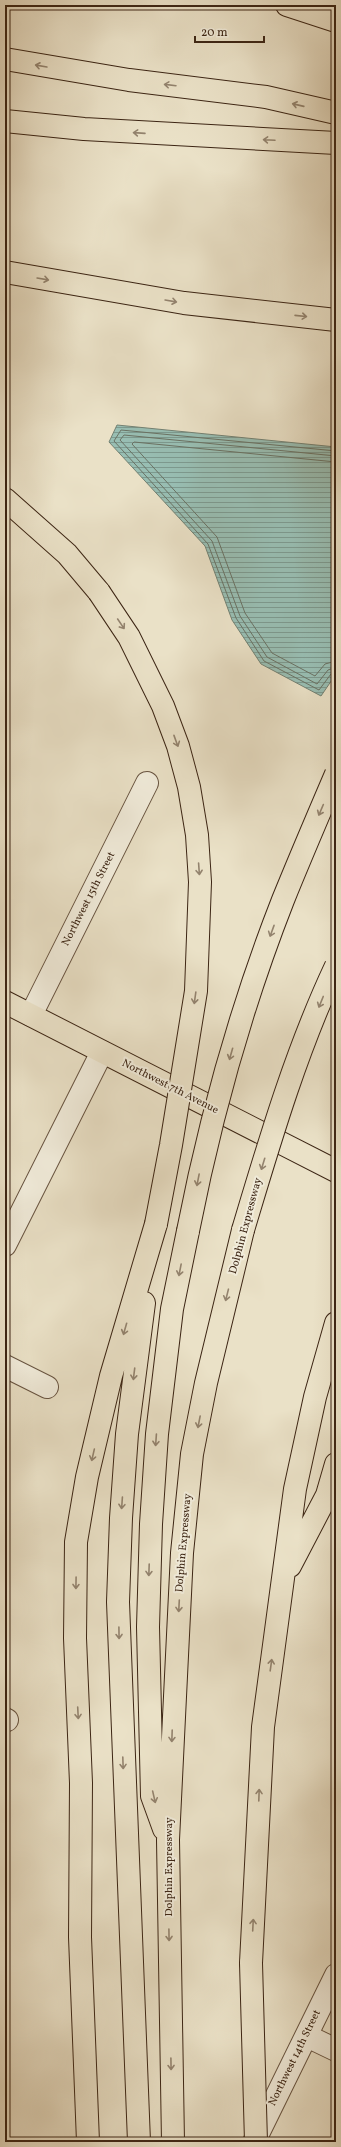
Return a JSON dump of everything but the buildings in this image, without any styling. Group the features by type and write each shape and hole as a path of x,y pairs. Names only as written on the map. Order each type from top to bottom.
{"main road":[{"path":"287,5 334,20"},
{"path":"5,59 129,80 266,97 336,113"},
{"path":"5,121 84,129 336,143"},
{"path":"5,272 184,303 336,320"},
{"path":"5,498 67,554 99,592 129,637 163,706 189,787 197,835 200,882 196,991 171,1145 156,1224 127,1434 120,1518 118,1602 138,2142"},
{"path":"168,1840 152,1796 148,1627 151,1524 157,1434 172,1309 200,1169 241,1021 283,901 336,774"},
{"name":"Dolphin Expressway","path":"172,2132 168,1840 182,1553 192,1454 206,1383 243,1230 278,1112 303,1045 336,966"},
{"name":"Northwest 7th Avenue","path":"5,1002 336,1171"},
{"path":"88,2142 80,1937 81,1783 75,1638 76,1542 87,1477 111,1376 156,1224"},
{"path":"255,2142 251,1964 263,1727 295,1489 315,1397 336,1323"},
{"path":"283,1579 327,1495 336,1464"}],"street":[{"name":"Northwest 15th Street","path":"31,1015 147,783"},
{"path":"5,1245 102,1052"},
{"path":"5,1366 47,1387"},
{"name":"Northwest 14th Street","path":"255,2142 336,1974"},
{"path":"307,2036 336,2050"}],"water":[{"path":"117,425 336,447 336,674 321,696 261,664 232,620 205,546 109,442"}]}
